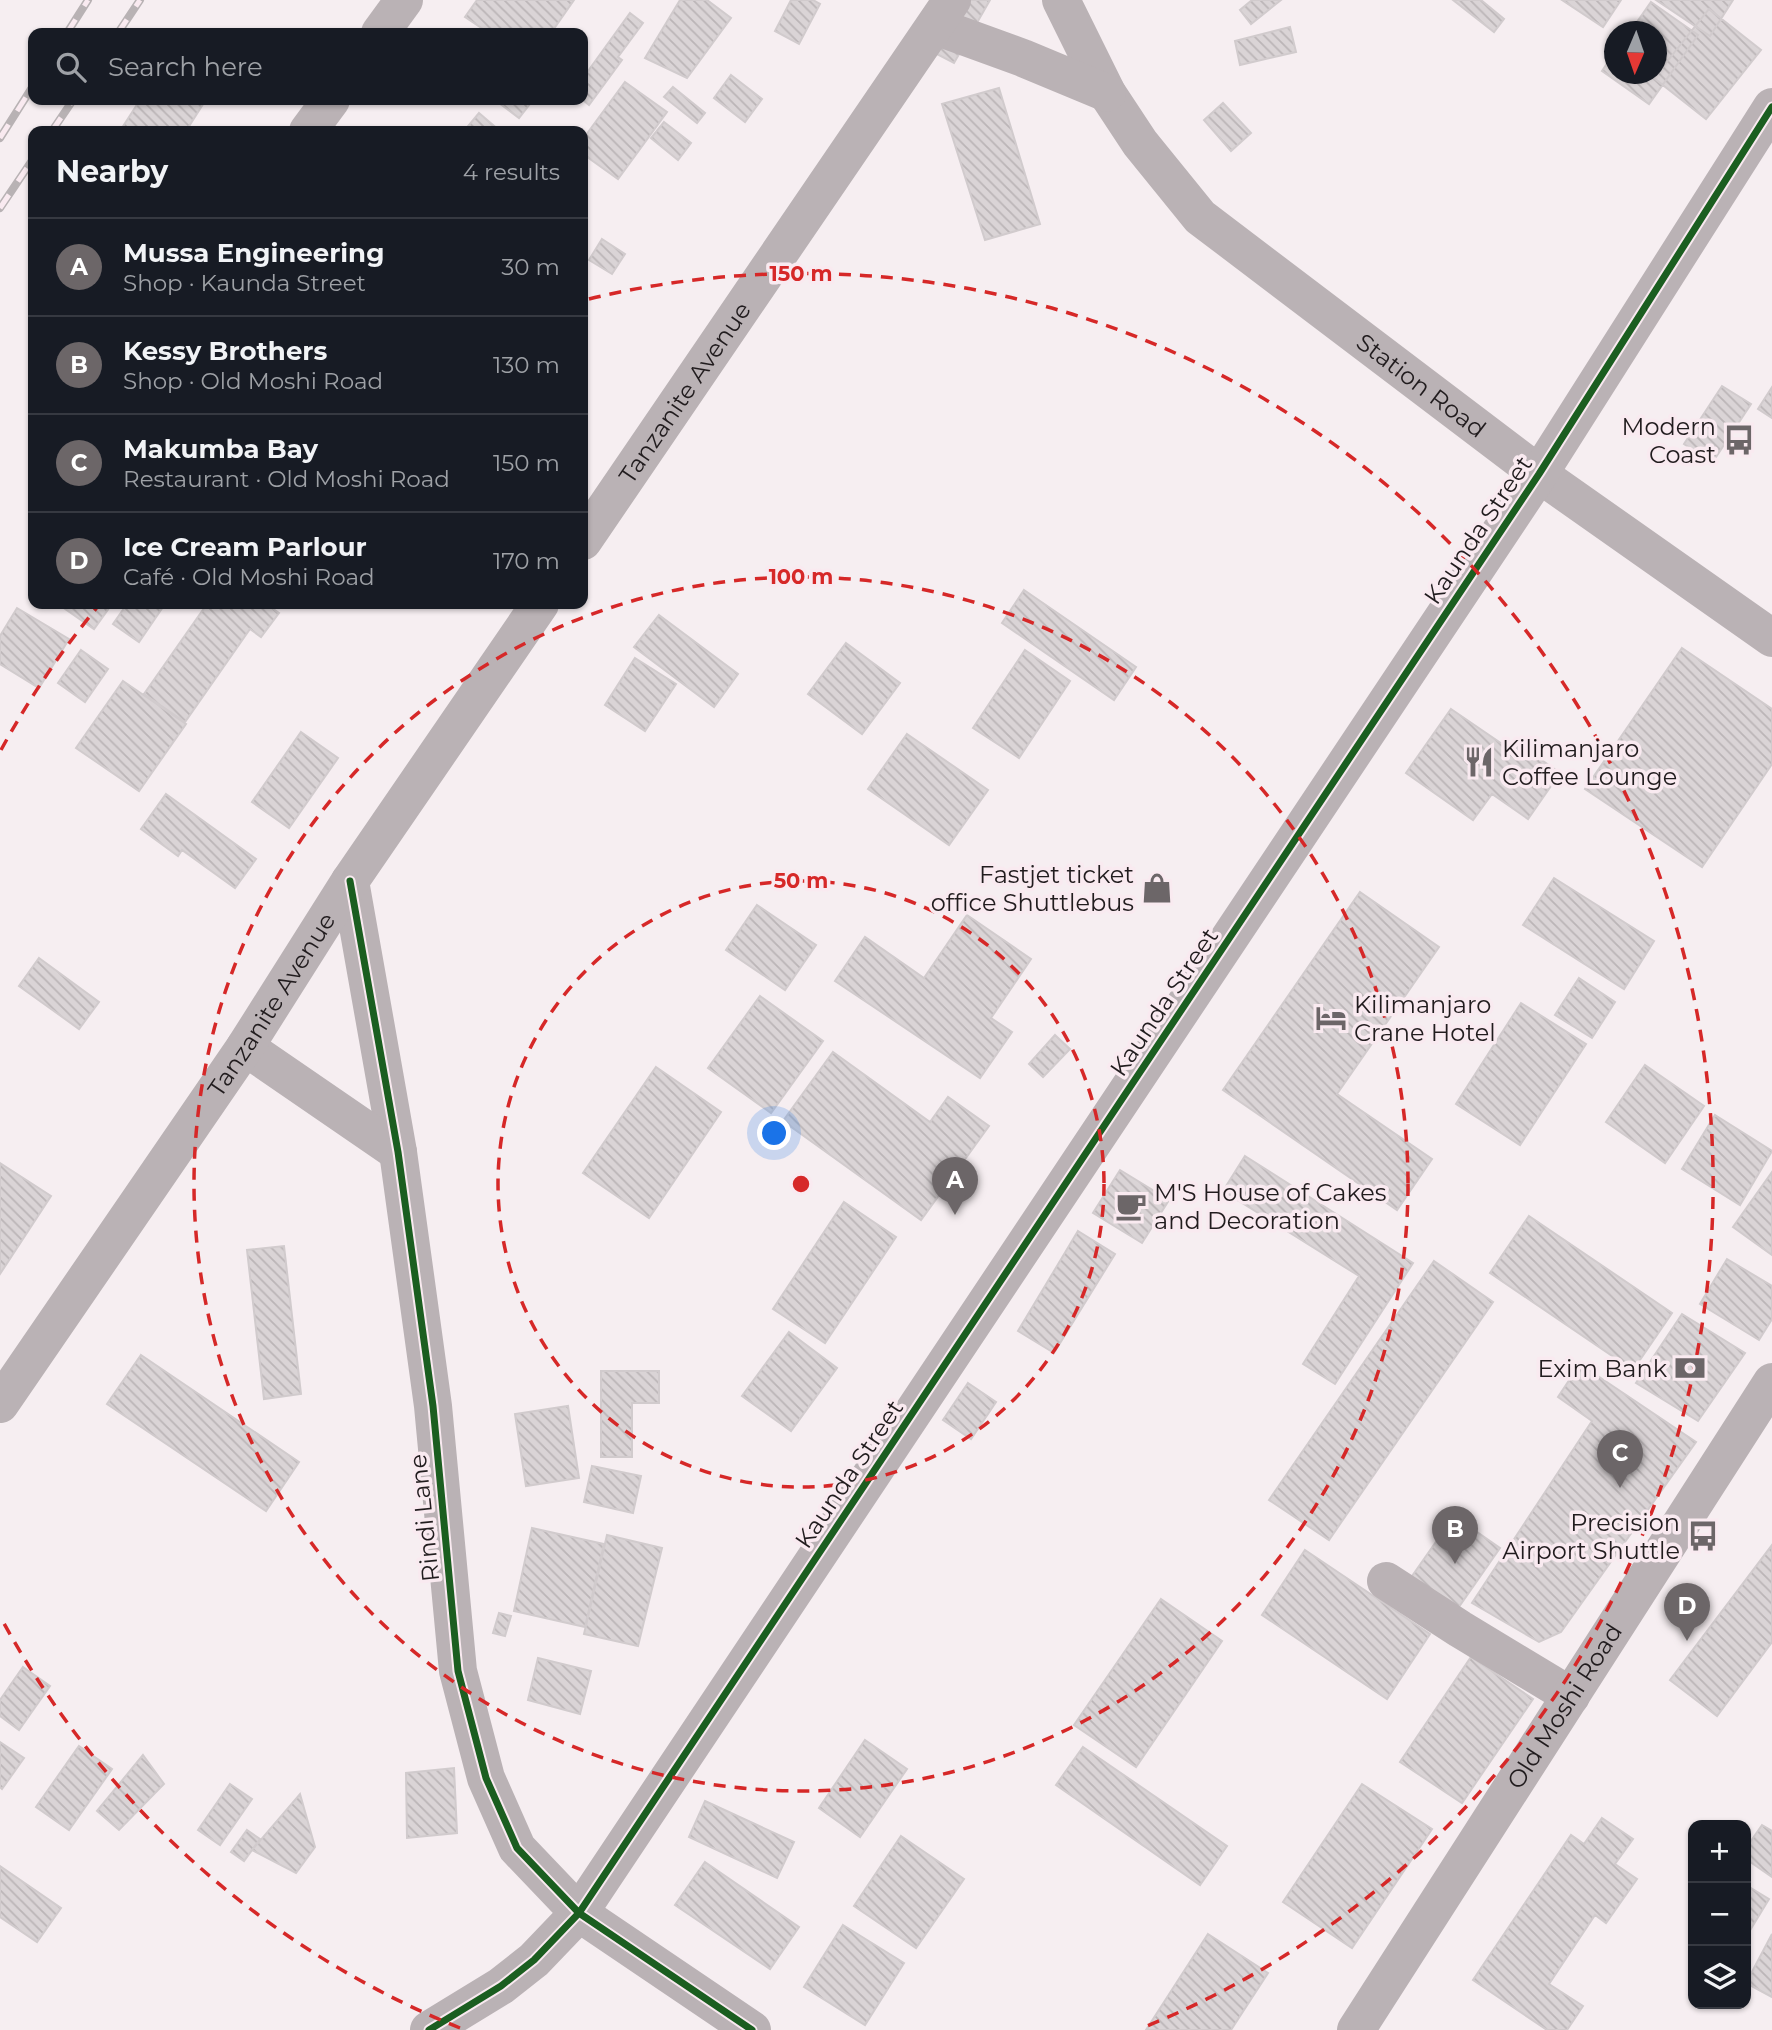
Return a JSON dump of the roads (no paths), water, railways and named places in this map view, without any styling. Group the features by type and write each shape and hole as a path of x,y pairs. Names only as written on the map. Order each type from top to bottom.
{"street":[{"path":"384,28 404,0"},
{"name":"Station Road","path":"1061,0 1107,93 1140,144 1200,217 1539,474 1772,638"},
{"path":"943,13 1023,58 1107,93"},
{"name":"Tanzanite Avenue","path":"588,534 943,13"},
{"path":"313,126 327,105"},
{"name":"Kaunda Street","path":"429,2030 501,1986 534,1960 579,1913 1539,474 1772,107"},
{"name":"Tanzanite Avenue","path":"0,1404 245,1047 350,881 537,609"},
{"name":"Rindi Lane","path":"350,881 398,1152 433,1406 458,1671 486,1778 517,1848 579,1913 752,2030"},
{"path":"245,1047 398,1152"},
{"name":"Old Moshi Road","path":"1356,2030 1772,1382"},
{"path":"1386,1581 1571,1696"}],"railway":[{"path":"70,28 88,0"},
{"path":"121,28 140,0"},
{"path":"0,138 28,94"},
{"path":"55,126 70,105"},
{"path":"0,208 28,166"}],"place":[{"name":"Modern Coast","path":"1739,440"},
{"name":"Kilimanjaro Coffee Lounge","path":"1479,762"},
{"name":"Fastjet ticket office Shuttlebus","path":"1157,888"},
{"name":"Kilimanjaro Crane Hotel","path":"1331,1018"},
{"name":"M'S House of Cakes and Decoration","path":"1131,1206"},
{"name":"Mussa Engineering","path":"955,1215"},
{"name":"Exim Bank","path":"1690,1368"},
{"name":"Makumba Bay","path":"1620,1488"},
{"name":"Precision Airport Shuttle","path":"1703,1536"},
{"name":"Kessy Brothers","path":"1455,1564"},
{"name":"Ice Cream Parlour","path":"1687,1641"}]}
